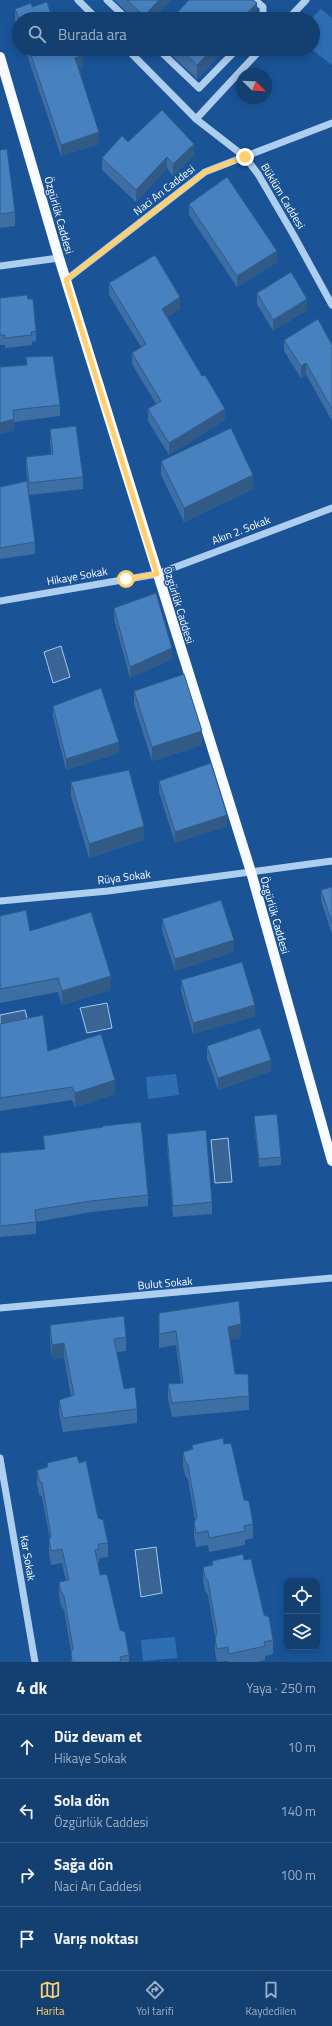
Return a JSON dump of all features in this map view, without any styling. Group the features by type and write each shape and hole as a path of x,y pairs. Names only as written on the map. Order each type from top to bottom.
{"main road":[{"name":"Özgürlük Caddesi","path":"0,57 59,258 251,872 332,1161"}],"street":[{"path":"78,0 90,12"},
{"path":"107,0 120,12"},
{"path":"255,0 262,7 262,12"},
{"path":"295,12 306,0"},
{"name":"Büklüm Caddesi","path":"134,56 196,119 245,157 258,174 329,293 332,305"},
{"path":"165,56 199,88 230,56"},
{"path":"196,119 254,56"},
{"name":"Naci Arı Caddesi","path":"66,280 205,172 332,123"},
{"path":"0,266 59,258"},
{"name":"Akın 2. Sokak","path":"157,574 332,508"},
{"name":"Hikaye Sokak","path":"0,601 157,574"},
{"name":"Rüya Sokak","path":"0,900 108,891 332,861"},
{"name":"Bulut Sokak","path":"0,1308 332,1278"},
{"name":"Kar Sokak","path":"0,1458 35,1662"}],"shaded area":[{"path":"321,9 332,18 332,65 320,56 320,12 318,12"},
{"path":"61,646 70,677 53,683 44,652"},
{"path":"107,1003 112,1028 87,1033 80,1008"},
{"path":"25,1010 28,1022 0,1027 0,1015"},
{"path":"176,1074 179,1095 148,1099 146,1077"},
{"path":"228,1138 232,1182 215,1183 211,1140"},
{"path":"156,1547 162,1593 141,1597 135,1550"},
{"path":"175,1637 177,1658 143,1661 141,1640"}],"building":[{"path":"127,0 159,0 148,12 140,12"},
{"path":"189,0 253,0 257,3 248,12 178,12"},
{"path":"47,2 50,12 16,12 15,9 31,3 32,7"},
{"path":"31,56 80,56 75,58 99,132 61,145"},
{"path":"187,56 205,56 197,65"},
{"path":"162,110 194,144 173,164 167,157 136,190 102,158 122,136 128,142"},
{"path":"7,149 15,212 0,214 0,150"},
{"path":"227,177 277,251 237,276 189,204"},
{"path":"155,255 180,297 162,309 202,376 205,375 225,409 169,443 148,409 161,401 132,353 146,344 109,283"},
{"path":"291,272 307,299 273,320 257,293"},
{"path":"27,295 28,299 33,299 36,331 31,332 32,335 5,338 5,335 0,335 0,298"},
{"path":"318,319 332,345 332,409 306,363 301,366 284,340"},
{"path":"53,356 60,405 13,410 14,419 0,423 0,367 27,365 26,357"},
{"path":"76,426 83,477 29,483 26,457 53,454 50,429"},
{"path":"231,428 253,475 184,508 161,461"},
{"path":"27,481 35,542 0,548 0,487"},
{"path":"156,593 172,648 130,667 114,608"},
{"path":"184,674 202,731 152,747 134,691"},
{"path":"101,688 119,742 66,759 53,706"},
{"path":"211,763 227,815 175,832 159,781"},
{"path":"129,770 144,826 89,844 71,782"},
{"path":"332,887 332,923 321,890"},
{"path":"221,900 234,940 175,959 162,919"},
{"path":"26,910 30,931 91,912 111,976 62,991 58,978 0,989 0,916"},
{"path":"242,962 255,1005 193,1023 181,980"},
{"path":"43,1015 48,1051 101,1034 115,1080 75,1093 72,1087 0,1098 0,1024"},
{"path":"260,1028 271,1060 218,1078 207,1046"},
{"path":"277,1114 281,1157 259,1159 254,1116"},
{"path":"141,1122 148,1195 91,1201 35,1210 36,1222 0,1226 0,1153 45,1149 43,1136 103,1126"},
{"path":"206,1130 212,1202 173,1206 167,1134"},
{"path":"239,1301 241,1324 228,1327 235,1374 248,1374 249,1396 172,1403 168,1384 183,1383 176,1331 159,1334 159,1313"},
{"path":"124,1316 126,1337 114,1339 124,1389 135,1387 137,1409 63,1418 59,1400 74,1395 64,1343 52,1345 50,1325"},
{"path":"223,1438 224,1444 231,1443 244,1500 249,1501 253,1524 244,1526 245,1531 209,1538 208,1531 196,1533 194,1522 197,1517 188,1465 185,1461 183,1452 193,1449 192,1445"},
{"path":"77,1456 79,1463 86,1461 98,1518 103,1520 108,1543 98,1544 99,1549 95,1550 100,1575 107,1574 120,1630 125,1632 129,1655 120,1657 121,1661 118,1662 72,1662 71,1653 73,1648 64,1596 61,1592 59,1582 69,1580 62,1549 51,1551 49,1540 51,1536 42,1483 39,1480 37,1470 48,1467 47,1463"},
{"path":"243,1554 244,1560 251,1559 264,1615 269,1617 273,1640 264,1642 265,1646 229,1654 228,1647 217,1649 215,1638 217,1633 208,1581 205,1577 203,1567 213,1565 212,1561"}],"route":[{"path":"126,579 157,574 66,280 205,172 245,157"}]}
